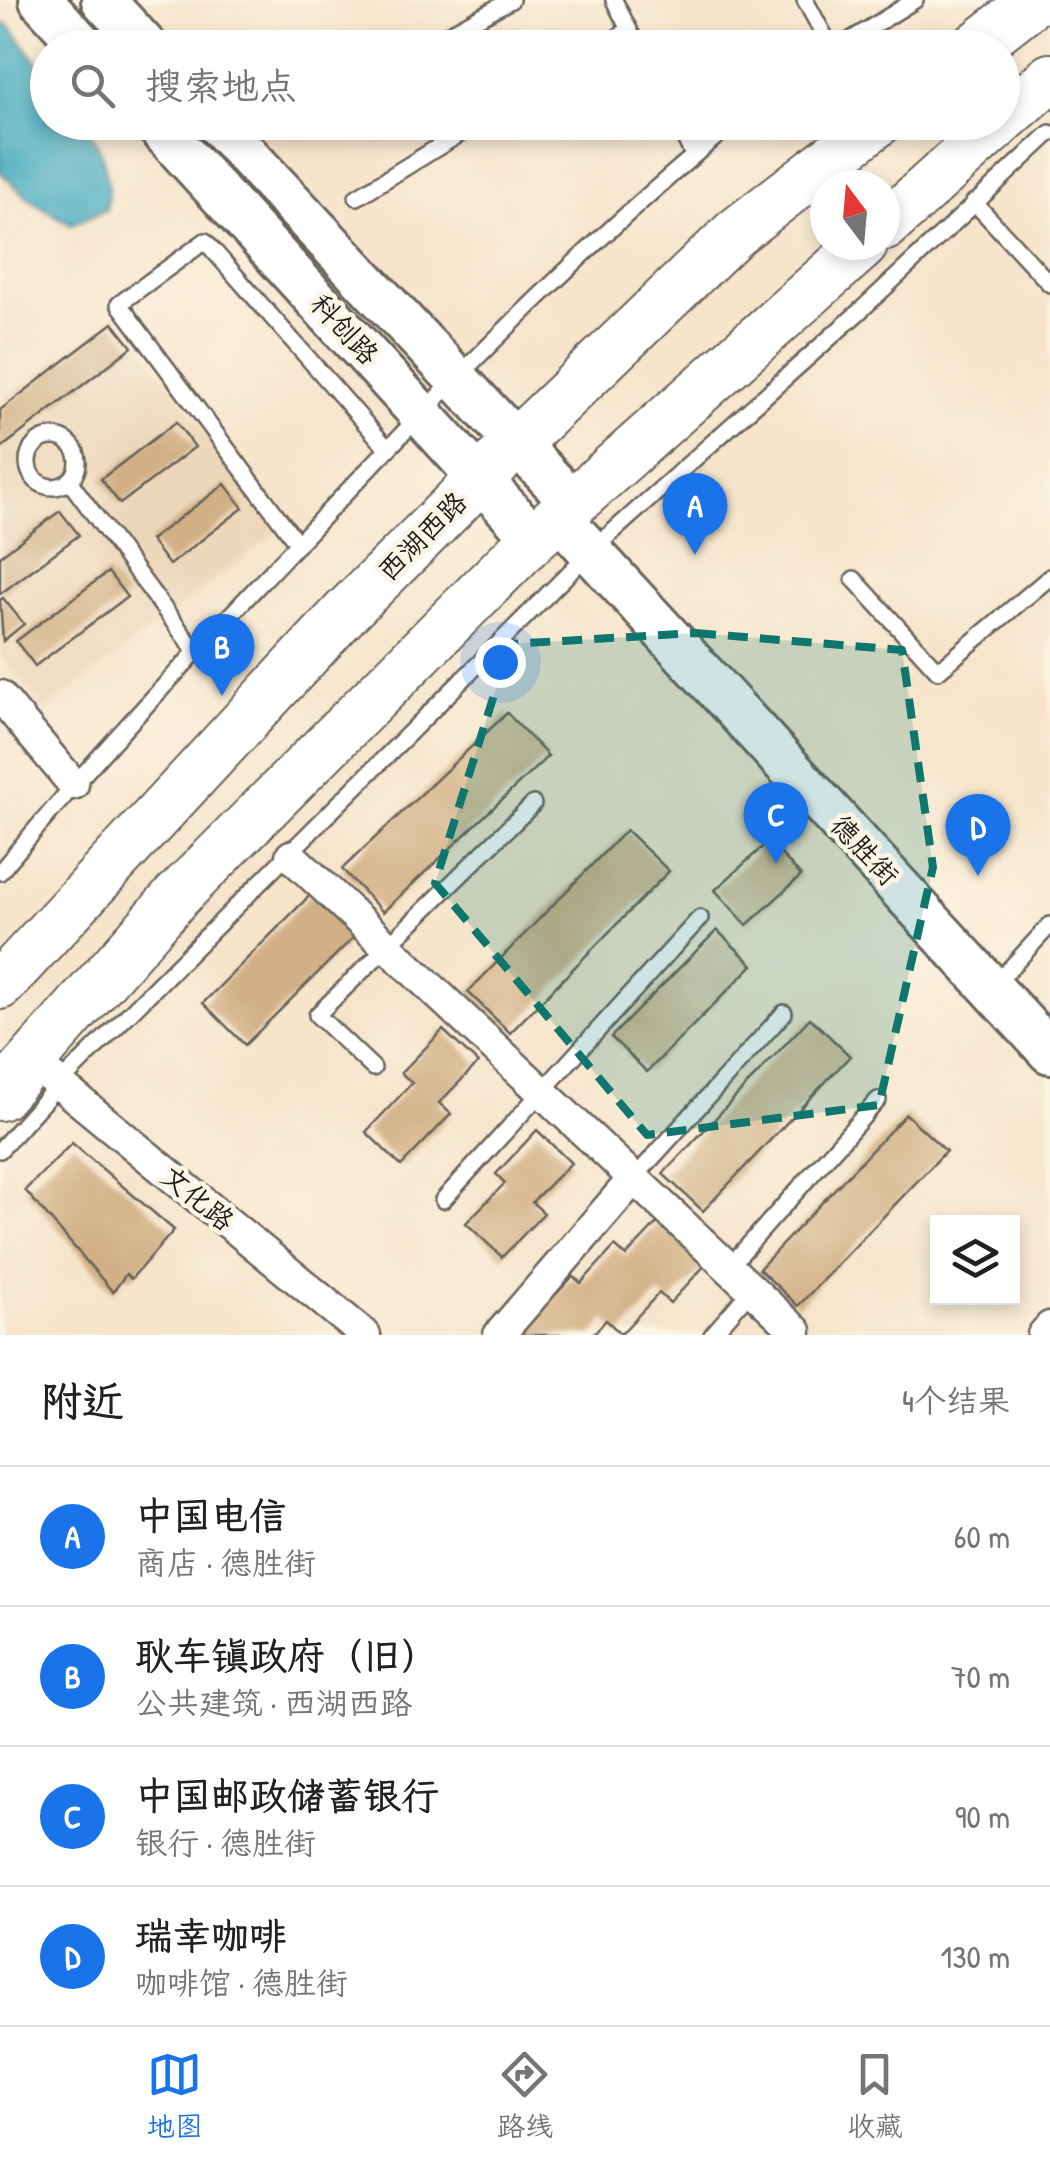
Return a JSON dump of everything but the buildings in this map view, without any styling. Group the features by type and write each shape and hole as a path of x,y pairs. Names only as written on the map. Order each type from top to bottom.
{"main road":[{"path":"997,30 1035,0"},
{"path":"1020,105 1050,78"},
{"name":"西湖西路","path":"0,985 346,612 516,442 735,233 855,140"},
{"path":"900,213 981,140"},
{"path":"0,1096 45,1072 178,896 555,520 847,260"}],"street":[{"path":"41,0 68,30"},
{"path":"103,0 130,30"},
{"name":"科创路","path":"171,140 482,477 555,520"},
{"name":"科创路","path":"233,140 516,442 555,520"},
{"name":"德胜街","path":"555,520 590,552 1050,1052"},
{"path":"0,696 73,784"},
{"path":"292,856 796,1331"},
{"name":"文化路","path":"45,1072 364,1335"},
{"path":"499,1335 635,1178"},
{"path":"1043,1335 1050,1328"}],"lane":[{"path":"455,30 511,0"},
{"path":"614,0 629,30"},
{"path":"805,0 824,30"},
{"path":"865,30 915,0"},
{"path":"0,1150 45,1072 292,856 590,552 861,310 1050,133"},
{"path":"357,196 449,140"},
{"path":"686,140 694,156"},
{"path":"0,872 73,784 420,411 713,140"},
{"path":"974,202 1050,284"},
{"path":"298,544 119,304 205,242 387,448"},
{"path":"70,482 196,652"},
{"path":"854,579 938,671 1050,577"},
{"path":"373,1068 317,1016 386,944 533,804"},
{"path":"443,1200 700,918"},
{"path":"992,988 1050,924"},
{"path":"635,1178 784,1013"},
{"path":"729,1267 878,1100"},
{"path":"712,1335 752,1289"}],"highlighted area":[{"path":"696,633 902,650 933,867 879,1105 647,1135 435,883 510,644"}],"shaded area":[{"path":"115,314 282,528 44,711 0,654 0,403"}],"water":[{"path":"0,23 9,25 30,53 30,140 95,140 107,175 106,210 71,225 28,198 0,172"}],"place":[{"name":"中国电信","path":"695,555"},
{"name":"耿车镇政府（旧）","path":"222,696"},
{"name":"中国邮政储蓄银行","path":"776,864"},
{"name":"瑞幸咖啡","path":"978,876"}]}
